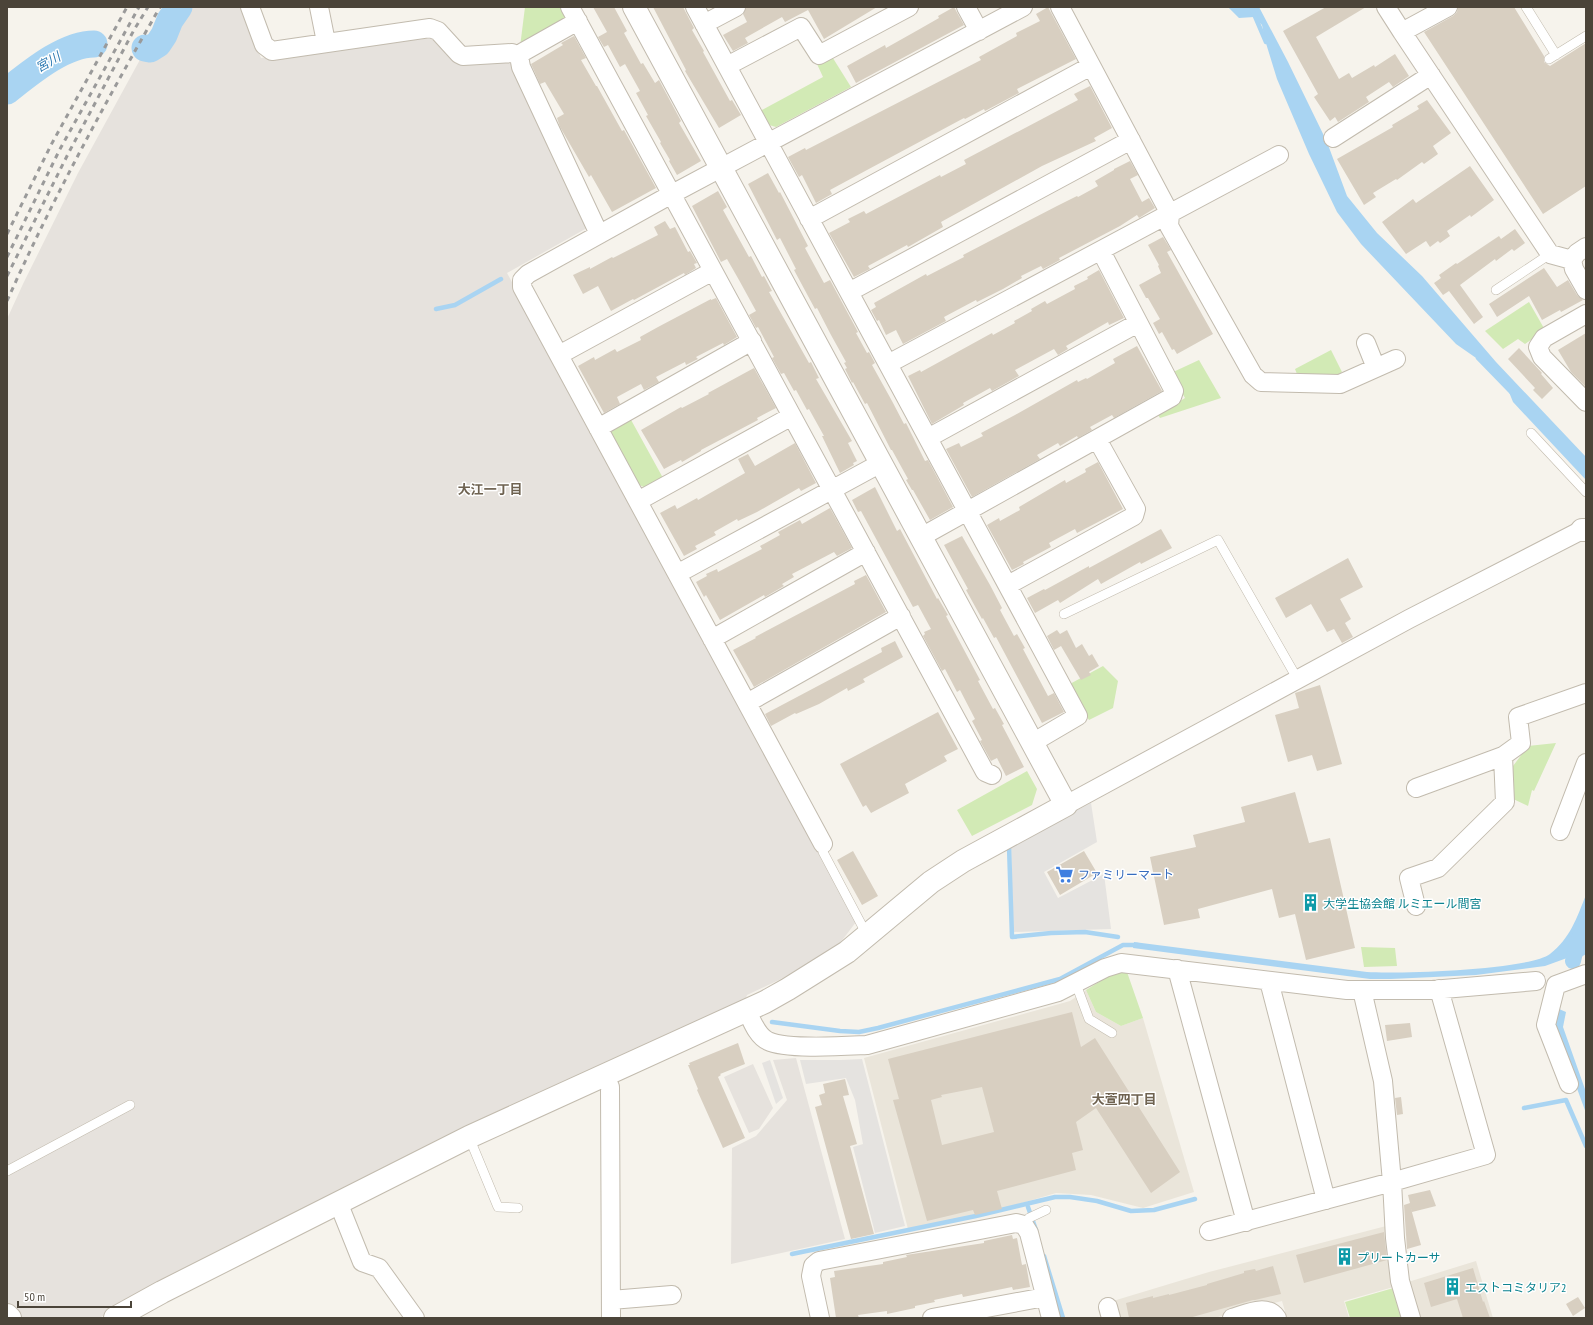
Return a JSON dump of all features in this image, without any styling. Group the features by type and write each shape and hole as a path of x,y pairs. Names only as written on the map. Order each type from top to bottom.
{"street":[{"path":"250,7 264,45 272,50 430,28 438,31 459,54 463,56 512,53 519,56"},
{"path":"319,7 326,42"},
{"path":"634,7 1066,805"},
{"path":"695,7 1078,716 1032,743"},
{"path":"704,24 736,7"},
{"path":"727,66 801,27 819,55 909,7"},
{"path":"966,7 979,31"},
{"path":"823,844 522,287 522,280 528,274 672,194 1023,7"},
{"path":"1060,7 1170,214 1169,226 1253,374 1261,382 1340,384 1396,359"},
{"path":"1386,7 1550,254 1572,260"},
{"path":"1402,32 1448,7"},
{"path":"519,56 574,14 986,772 992,775"},
{"path":"519,56 521,67 599,234"},
{"path":"810,219 1091,66"},
{"path":"1333,138 1431,75"},
{"path":"849,292 1131,140"},
{"path":"888,364 1279,155"},
{"path":"1586,247 1577,253 1572,260 1574,269 1586,290"},
{"path":"921,537 1172,397 1174,391 1101,251"},
{"path":"559,355 714,271"},
{"path":"1586,314 1544,338 1538,347 1542,356 1586,402"},
{"path":"928,438 1138,323"},
{"path":"598,428 752,341"},
{"path":"1366,343 1376,368"},
{"path":"638,502 792,416"},
{"path":"1008,585 1134,516 1136,509 1097,439"},
{"path":"677,574 881,463"},
{"path":"115,1318 162,1292 338,1202 469,1137 699,1031 747,1011 817,972 847,952 912,896 963,862 1298,680 1584,530"},
{"path":"712,639 866,552"},
{"path":"747,703 901,616"},
{"path":"1416,788 1503,756 1522,743 1518,716 1586,693"},
{"path":"1416,906 1409,878 1438,868 1505,802 1503,756"},
{"path":"1560,831 1586,763"},
{"path":"747,1011 758,1031 767,1041 782,1045 867,1045 1058,992 1105,968 1121,963 1347,990 1439,989 1536,981"},
{"path":"1177,969 1246,1222"},
{"path":"1569,1084 1546,1025 1556,985 1586,974"},
{"path":"1269,981 1326,1200"},
{"path":"1209,1232 1486,1155 1439,989"},
{"path":"1362,990 1383,1081 1392,1182 1394,1238 1400,1281 1411,1318"},
{"path":"604,1075 610,1087 611,1318"},
{"path":"338,1202 362,1262 378,1268 415,1318"},
{"path":"820,1318 811,1276 813,1266 819,1261 1030,1220 1028,1233 1051,1318"},
{"path":"611,1300 672,1295"},
{"path":"932,1318 1045,1297"},
{"path":"1232,1318 1266,1310 1271,1312 1277,1318"},
{"path":"7,1315 10,1318"}],"lane":[{"path":"1526,7 1552,57 1586,36"},
{"path":"1496,290 1550,254"},
{"path":"1531,433 1586,492"},
{"path":"1064,614 1218,540 1298,680"},
{"path":"823,844 823,852 867,935"},
{"path":"1076,984 1089,1020 1112,1033"},
{"path":"7,1171 130,1104"},
{"path":"469,1137 498,1207 518,1208"},
{"path":"1030,1220 1046,1210"}],"shaded area":[{"path":"186,7 241,7 261,58 432,38 507,60 512,66 587,228 507,273 856,922 837,947 781,979 747,995 744,1004 334,1195 99,1318 19,1318 7,1304 7,319 78,173 142,56 154,56 164,48 182,10"},
{"path":"1091,803 1097,842 1044,872 1058,898 1104,874 1111,929 1013,932 1011,844"},
{"path":"1086,990 1096,1012 1121,1026 1143,1018 1194,1192 1143,1208 1091,1195 1056,1193 991,1212 908,1229 864,1058 1070,1001"},
{"path":"796,1058 845,1239 731,1264 732,1148 756,1136 787,1100 773,1060"},
{"path":"862,1059 905,1226 875,1233 853,1147 863,1144 855,1100 846,1078 806,1084 800,1060"},
{"path":"770,1060 783,1098 776,1104 762,1063"},
{"path":"753,1064 773,1108 759,1129 749,1133 724,1077"},
{"path":"1390,1225 1397,1286 1344,1301 1349,1318 1287,1318 1282,1301 1214,1318 1117,1318 1113,1301 1209,1272"},
{"path":"1476,1261 1493,1318 1417,1318 1408,1282"}],"green space":[{"path":"525,7 563,7 567,15 562,22 520,47"},
{"path":"831,55 851,87 776,127 769,125 760,111 823,77 817,64"},
{"path":"1529,302 1545,330 1525,344 1518,339 1503,349 1485,331"},
{"path":"1331,350 1342,372 1336,376 1297,374 1295,369"},
{"path":"1199,360 1221,398 1160,418 1158,415 1185,398 1171,373"},
{"path":"630,418 663,478 646,488 637,484 610,436 613,428"},
{"path":"1103,666 1118,681 1113,708 1089,720 1068,685"},
{"path":"1556,743 1534,791 1532,790 1528,806 1511,798 1510,770 1528,746"},
{"path":"1027,771 1037,789 1032,805 972,836 957,810"},
{"path":"1361,947 1395,948 1397,966 1364,967"},
{"path":"1127,972 1143,1018 1121,1026 1096,1012 1086,990 1112,974"},
{"path":"1397,1287 1405,1318 1350,1318 1345,1302"}],"water":[{"path":"1228,7 1259,7 1327,142 1347,196 1377,233 1422,276 1496,362 1586,457 1586,480 1513,402 1507,387 1489,367 1456,344 1361,244 1337,212 1309,154 1277,79 1262,25 1254,17 1239,18"},
{"path":"1586,895 1586,954 1578,959 1567,958 1545,966 1476,975 1370,979 1133,948 1134,942 1367,972 1462,970 1517,964 1550,954 1563,942 1576,919"},
{"path":"1559,1009 1566,1012 1563,1027 1586,1092 1586,1113 1554,1026"}],"building":[{"path":"593,7 614,7 627,31 624,33 641,64 643,63 655,83 659,80 681,121 679,123 701,161 677,175 646,116 648,115 636,93 640,91 625,64 620,67 608,45 604,47 598,37 607,32"},
{"path":"653,7 683,7 694,28 692,30 704,51 703,52 730,101 732,100 741,115 719,128 685,71 686,70"},
{"path":"746,7 877,7 824,39 808,10 785,22 782,17 745,38 748,43 733,51 723,35 747,22 743,14"},
{"path":"954,7 964,25 856,83 847,66 885,45 886,48 939,18 938,16"},
{"path":"1048,7 1076,59 1017,89 1019,93 985,111 984,109 965,119 964,118 830,190 832,194 816,203 802,175 799,177 788,157 805,148 806,150 981,60 979,57 1017,36 1016,33 1040,21 1036,14"},
{"path":"1326,7 1366,7 1316,37 1339,79 1349,73 1352,78 1374,65 1375,67 1395,54 1409,76 1393,87 1389,82 1366,97 1369,102 1338,122 1335,117 1330,121 1314,97 1318,94 1283,31"},
{"path":"1458,7 1514,7 1544,56 1544,62 1550,66 1586,43 1586,186 1543,214 1424,32 1453,16 1457,12"},
{"path":"574,36 586,58 581,60 622,131 624,130 656,188 612,212 591,175 589,177 560,127 557,118 564,114 545,82 540,84 531,64 563,45 561,43"},
{"path":"1090,86 1112,128 1094,138 1096,141 1042,166 941,222 943,227 908,247 907,245 868,266 870,269 854,277 829,233 850,222 848,219 864,211 866,214 940,175 941,177 966,164 964,160 1078,100 1074,94"},
{"path":"1427,100 1451,133 1433,146 1438,154 1424,164 1422,162 1397,180 1396,179 1373,193 1376,197 1364,205 1337,159 1393,127 1392,125 1419,109 1417,106"},
{"path":"1130,161 1138,175 1130,179 1142,202 1149,198 1155,208 1139,218 1137,215 1120,226 1059,258 1060,260 1043,269 1041,266 1021,276 1022,278 1003,289 977,302 976,300 944,317 946,321 903,344 896,330 886,335 879,320 877,321 871,310 876,307 874,303 926,274 927,276 964,257 963,255 1098,186 1095,181"},
{"path":"1470,166 1494,200 1471,217 1470,215 1447,231 1450,236 1440,243 1438,241 1430,247 1426,241 1406,254 1382,222 1413,199 1416,203"},
{"path":"768,173 779,193 780,192 808,246 805,248 824,283 830,280 858,332 856,333 867,353 869,352 875,363 872,365 904,424 906,423 925,461 928,460 953,507 930,520 906,480 908,479 867,403 865,404 853,382 852,383 845,369 847,368 844,363 846,362 817,308 815,309 794,270 796,269 780,238 777,240 748,184"},
{"path":"718,191 727,207 723,210 749,257 751,256 762,277 764,276 772,291 769,292 809,363 811,362 819,378 816,379 852,441 848,443 857,461 853,463 854,465 840,473 822,436 824,436 809,409 807,410 796,390 794,391 784,373 781,374 758,327 756,328 749,315 756,311 739,280 727,259 721,262 692,206"},
{"path":"665,221 670,229 675,227 688,252 690,251 697,263 694,264 696,268 685,275 684,273 611,311 598,286 583,294 573,275 590,267 590,269 658,235 654,227"},
{"path":"1515,229 1525,243 1514,251 1512,249 1496,261 1495,259 1460,285 1483,317 1474,324 1449,291 1443,295 1434,283 1441,278 1439,275 1456,263 1457,264 1499,236 1501,239"},
{"path":"1163,237 1171,250 1167,252 1213,334 1177,354 1174,349 1172,350 1162,332 1159,334 1153,323 1160,319 1139,285 1161,273 1158,266 1159,265 1148,245"},
{"path":"1544,268 1557,287 1568,280 1577,295 1583,300 1542,320 1529,296 1497,317 1489,304"},
{"path":"1099,270 1124,318 1109,325 1108,322 1066,346 1068,349 1058,355 1054,349 1015,370 1019,376 992,391 990,388 963,403 964,405 932,424 908,376 920,370 921,372 992,333 993,335 1015,323 1014,321 1032,311 1031,309 1045,301 1047,304 1075,289 1074,286 1088,279 1087,277"},
{"path":"716,298 737,337 724,345 723,343 696,357 698,359 686,365 685,362 656,377 659,382 644,390 641,384 617,397 620,404 604,413 578,366 594,357 595,360 615,349 617,352 641,340 640,337 658,327 711,299"},
{"path":"1586,333 1586,387 1571,372 1558,350"},
{"path":"1137,346 1162,391 1114,418 1112,415 1090,427 1092,430 1078,438 1077,436 1060,446 1058,443 1037,455 1040,459 972,497 946,449 959,443 961,447 983,436 981,433 1077,380 1078,382 1086,378 1087,379 1115,363 1113,359"},
{"path":"1519,348 1542,373 1541,374 1553,388 1542,399 1533,390 1535,388 1508,359"},
{"path":"754,368 776,408 757,418 758,420 701,450 682,462 681,460 664,469 641,430"},
{"path":"795,443 816,483 801,491 799,488 757,512 738,521 737,519 714,532 716,535 695,546 697,549 684,556 660,513 675,505 677,509 697,498 698,500 745,473 738,459 748,454 755,466"},
{"path":"1098,462 1123,509 1077,533 1075,529 1049,543 1051,547 1023,562 1024,564 1012,570 987,525 999,518 1000,521 1020,510 1019,507 1065,480 1066,483 1086,472 1085,469"},
{"path":"875,487 897,531 900,529 937,599 938,598 948,615 946,616 980,680 978,681 993,709 995,708 1004,724 1002,725 1024,767 1006,776 997,758 991,761 980,741 982,740 972,721 975,719 960,690 957,692 945,669 942,671 923,636 925,634 924,632 931,629 918,605 913,607 861,511 858,512 852,500"},
{"path":"830,508 852,548 837,556 834,552 792,574 794,577 782,584 784,586 765,597 764,595 720,620 706,595 704,597 696,582 707,576 706,574 717,569 718,572 762,549 760,546 780,535 778,532 800,520 802,524"},
{"path":"1161,529 1172,548 1141,564 1140,562 1101,584 1098,579 1060,603 1058,600 1035,613 1027,598 1089,566 1089,568"},
{"path":"962,536 1002,608 1000,610 1014,636 1017,634 1025,648 1023,649 1048,696 1054,693 1064,712 1042,723 996,637 994,638 966,590 968,589 944,545"},
{"path":"1348,558 1363,587 1340,599 1351,619 1345,623 1353,637 1342,643 1334,629 1327,632 1311,604 1286,618 1275,598"},
{"path":"866,575 886,612 754,687 733,650 855,584 854,581"},
{"path":"1057,630 1060,634 1067,630 1076,648 1082,644 1089,656 1092,654 1099,666 1089,672 1091,675 1081,680 1061,646 1054,650 1047,636"},
{"path":"895,641 903,657 863,679 865,682 848,691 847,688 819,704 796,714 795,713 771,726 765,714 882,652 881,648"},
{"path":"1320,685 1342,764 1317,771 1312,755 1288,762 1275,715 1299,708 1295,693"},
{"path":"938,712 958,749 944,756 947,761 905,784 909,793 871,813 866,805 863,807 840,764"},
{"path":"1295,792 1309,843 1330,838 1355,948 1306,960 1295,914 1279,918 1272,889 1198,909 1200,918 1164,925 1150,857 1196,847 1193,835 1245,822 1241,807"},
{"path":"853,851 878,896 862,905 837,860"},
{"path":"1084,851 1097,873 1060,895 1047,872"},
{"path":"1072,1012 1081,1047 1095,1038 1180,1172 1151,1193 1096,1108 1076,1122 1083,1150 1072,1153 1076,1170 997,1191 1002,1209 975,1215 973,1210 927,1221 893,1100 899,1099 888,1059","holes":["982,1087 994,1132 942,1145 931,1100 942,1097 941,1095"]},
{"path":"1410,1023 1412,1037 1387,1041 1385,1025"},
{"path":"738,1043 745,1064 720,1074 721,1075 718,1077 745,1138 723,1148 697,1090 698,1089 688,1065 690,1065 689,1063"},
{"path":"845,1079 849,1095 843,1096 857,1144 850,1146 874,1234 851,1239 815,1107 822,1105 819,1095 825,1093 823,1084"},
{"path":"1401,1097 1403,1114 1397,1115 1395,1098"},
{"path":"1430,1190 1436,1206 1412,1212 1410,1205 1421,1245 1407,1249 1404,1205 1410,1203 1408,1195"},
{"name":"プリートカーサ","path":"1384,1232 1387,1260 1304,1283 1296,1255"},
{"path":"1012,1235 1013,1239 1017,1238 1022,1265 1026,1264 1030,1287 1013,1290 1012,1287 963,1297 962,1294 934,1300 935,1302 915,1306 915,1308 887,1314 887,1311 858,1315 859,1318 836,1318 830,1278 835,1277 834,1271 883,1264 883,1262 907,1257 906,1255 984,1243 984,1241"},
{"path":"1273,1266 1281,1294 1253,1300 1189,1318 1129,1318 1126,1303 1153,1296 1153,1298 1169,1295 1207,1285 1244,1273 1244,1271 1255,1269 1256,1271"},
{"name":"エストコミタリア2","path":"1473,1268 1483,1302 1484,1301 1490,1318 1463,1318 1457,1299 1431,1307 1424,1283"},
{"path":"1578,1297 1585,1308 1573,1316 1566,1304"}],"waterway":[{"name":"宮川","path":"145,48 150,49 158,44 164,35 170,20 179,7"},
{"path":"1251,7 1266,42"},
{"name":"宮川","path":"7,91 37,68 59,54 83,45 94,44"},
{"path":"436,309 455,305 501,279"},
{"path":"1478,358 1512,393"},
{"path":"1009,846 1012,937 1051,933 1085,932 1118,937"},
{"path":"1573,961 1577,944 1586,924"},
{"path":"772,1022 859,1032 1060,979 1123,945 1138,945"},
{"path":"1524,1108 1566,1100 1586,1146"},
{"path":"792,1254 976,1216 1055,1197 1070,1197 1097,1201 1131,1211 1154,1210 1195,1199"},
{"path":"1028,1207 1036,1230"},
{"path":"1044,1256 1063,1318"}],"railway":[{"path":"7,234 51,145 127,7"},
{"path":"7,257 60,149 139,7"},
{"path":"7,276 68,154 134,30 148,7"},
{"path":"7,301 42,226 80,152 160,7"}],"place":[{"name":"ファミリーマート","path":"1065,874"},
{"name":"大学生協会館 ルミエール間宮","path":"1310,903"},
{"name":"プリートカーサ","path":"1344,1257"},
{"name":"エストコミタリア2","path":"1452,1287"}],"district":[{"name":"大江一丁目","path":"490,489"},
{"name":"大萱四丁目","path":"1124,1099"}]}
